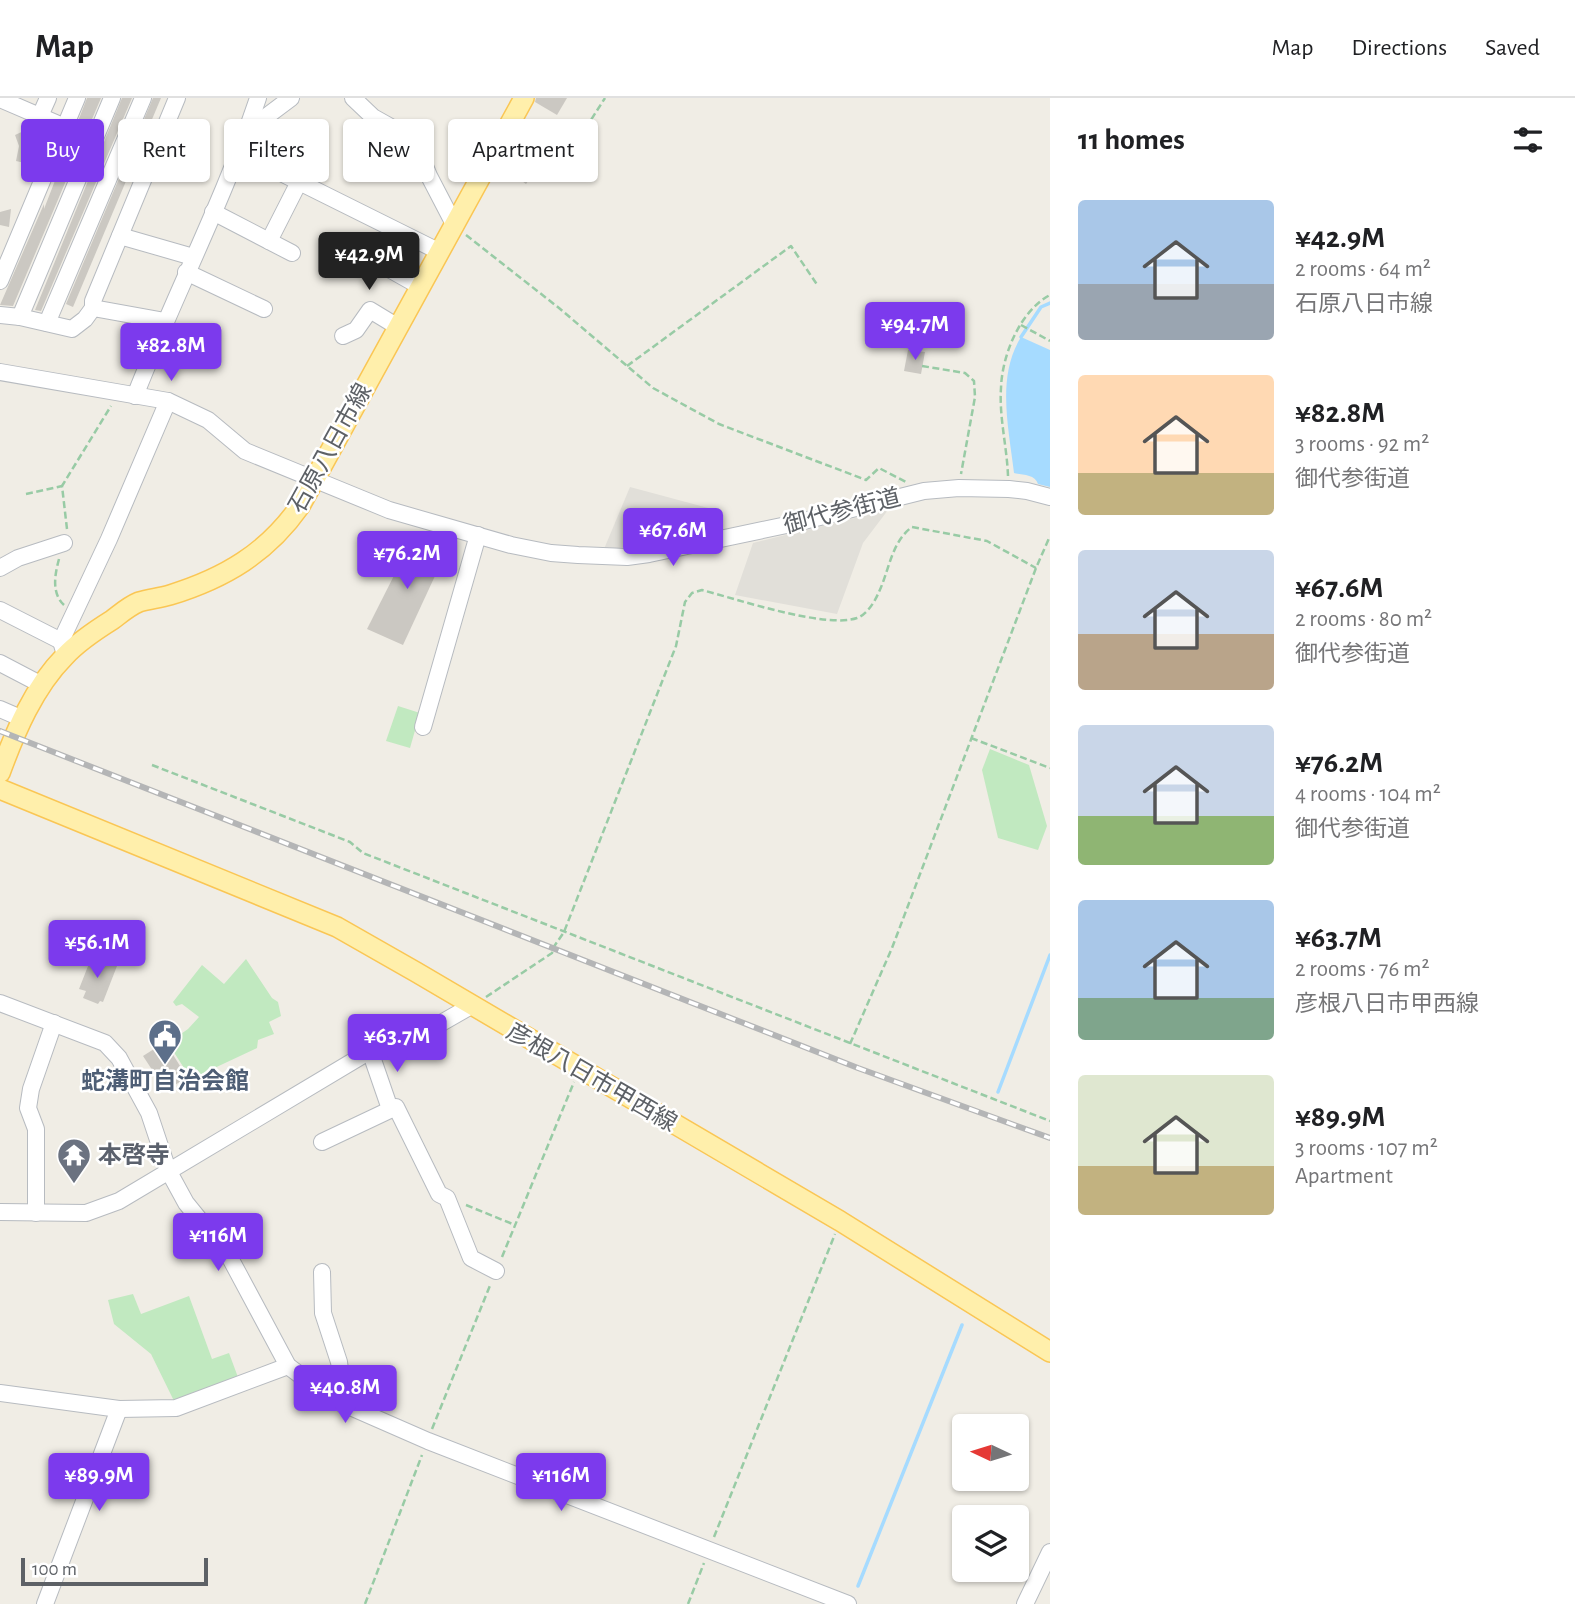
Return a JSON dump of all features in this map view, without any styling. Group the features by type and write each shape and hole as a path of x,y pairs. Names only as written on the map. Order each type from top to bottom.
{"main road":[{"name":"石原八日市線","path":"0,773 23,719 63,648 138,603 207,580 252,557 284,528 300,506 524,98"},
{"name":"彦根八日市甲西線","path":"0,789 337,927 840,1221 1050,1352"}],"street":[{"path":"40,116 48,98"},
{"path":"69,119 78,98"},
{"path":"20,317 113,98"},
{"path":"47,323 144,98"},
{"path":"0,315 72,329 85,319 93,308 93,301 177,98"},
{"path":"251,119 258,98"},
{"path":"263,119 291,98"},
{"path":"353,98 373,117 398,131 418,149 454,226"},
{"path":"11,101 47,119"},
{"path":"0,281 8,243 38,182"},
{"path":"127,394 164,321 225,182"},
{"path":"269,241 299,182 440,252"},
{"path":"213,212 292,253"},
{"path":"120,236 189,265 264,309"},
{"path":"357,251 421,287"},
{"path":"93,308 164,321"},
{"path":"343,336 356,330 370,310 398,327"},
{"name":"御代参街道","path":"0,372 168,401 208,420 245,451 389,510 510,545 551,553 627,557 724,539 924,491 959,488 1009,489 1050,498"},
{"path":"0,610 63,648 168,401"},
{"path":"423,727 478,536"},
{"path":"0,568 18,558 64,543"},
{"path":"0,663 42,685"},
{"path":"0,709 23,719"},
{"path":"0,1003 105,1043 119,1058 149,1114 168,1170 186,1203 229,1256 288,1366 332,1399 428,1441 848,1604"},
{"path":"0,1212 86,1213 119,1201 370,1051 422,1034 471,1006"},
{"path":"36,1213 36,1129 28,1108 31,1089 54,1023"},
{"path":"370,1051 390,1110"},
{"path":"322,1142 396,1107 439,1194 447,1198 471,1258 496,1271"},
{"path":"322,1272 323,1314 339,1362 342,1384 332,1399"},
{"path":"0,1393 119,1409 176,1408 288,1366"},
{"path":"45,1604 119,1409"},
{"path":"1025,1604 1050,1552"}],"path":[{"path":"591,119 604,98"},
{"path":"454,226 559,308 653,388 719,424 866,480 879,468 924,491"},
{"path":"627,366 792,246 818,286"},
{"path":"1009,489 1000,388 1005,360 1021,325 1036,303 1050,295"},
{"path":"1021,325 1050,341"},
{"path":"922,366 965,373 974,381 975,397 962,457 959,488"},
{"path":"26,494 62,486 127,394"},
{"path":"62,486 68,529 56,572 55,590 57,598 66,607"},
{"path":"471,1006 552,953 564,932 676,646 685,602 692,593 702,590 804,616 840,621 858,618 868,610 877,595 898,543 912,527 987,541 1036,568"},
{"path":"850,1045 892,948 1050,536"},
{"path":"971,738 1050,768"},
{"path":"152,765 350,842 363,853 1050,1121"},
{"path":"365,1604 579,1069"},
{"path":"447,1198 515,1224"},
{"path":"688,1604 840,1221"}],"shaded area":[{"path":"630,487 712,509 705,532 645,545 604,549"},
{"path":"888,510 863,543 837,614 735,595 753,543"}],"green space":[{"path":"398,706 420,713 410,748 386,741"},
{"path":"990,749 1029,765 1047,826 1038,850 998,838 982,770"},
{"path":"246,959 272,998 278,1002 281,1016 269,1022 274,1034 258,1040 257,1048 191,1079 168,1043 188,1029 199,1017 182,1004 176,1006 173,1002 202,965 224,984"},
{"path":"133,1294 141,1314 189,1296 212,1359 229,1353 239,1380 174,1401 151,1354 114,1324 108,1300"}],"water":[{"path":"1021,337 1050,350 1050,487 1038,484 1031,477 1014,473 1007,421 1006,386 1013,353"}],"building":[{"path":"87,98 101,98 92,119 79,119"},
{"path":"122,98 132,98 123,119 118,119 118,131 104,164 104,142"},
{"path":"153,98 161,98 152,119 144,119"},
{"path":"536,98 567,98 557,115 535,102"},
{"path":"21,132 21,162 16,161 19,146 15,135"},
{"path":"118,181 126,182 73,307 66,304"},
{"path":"54,182 65,182 13,306 0,305 44,204 44,209"},
{"path":"88,182 96,182 41,311 35,310"},
{"path":"11,209 9,227 0,225 0,212"},
{"path":"908,350 925,352 921,374 904,371"},
{"path":"414,536 447,550 403,645 367,629"},
{"path":"92,956 117,966 103,1002 98,1004 83,998 86,991 79,989"},
{"name":"蛇溝町自治会館","path":"165,1042 187,1077 166,1091 143,1056"}],"waterway":[{"path":"1021,337 1041,307 1050,303"},
{"path":"998,1092 1050,955"},
{"path":"858,1586 962,1325"}],"railway":[{"path":"0,731 858,1068 1050,1138"}],"place":[{"name":"蛇溝町自治会館","path":"165,1066"},
{"name":"本啓寺","path":"74,1185"}]}
